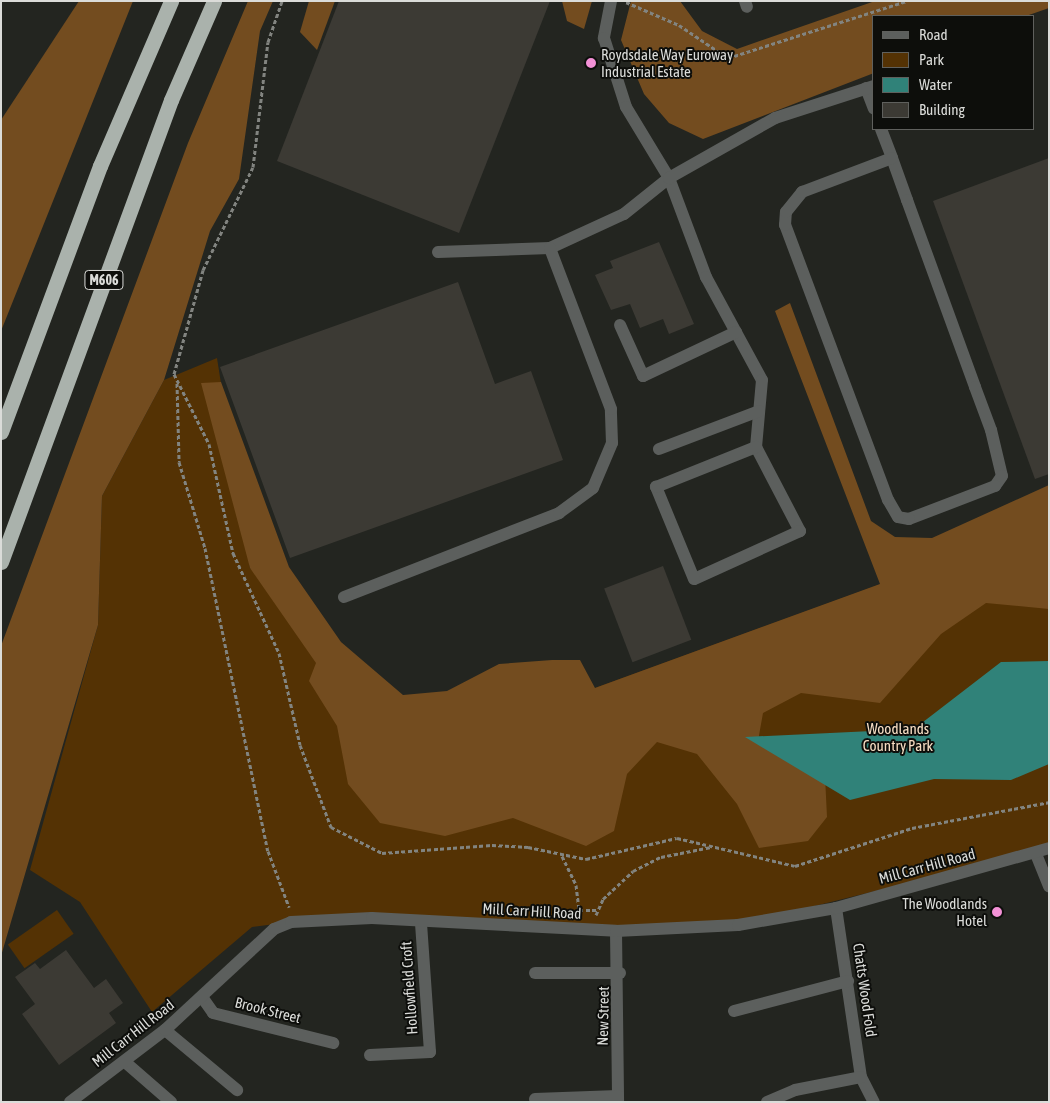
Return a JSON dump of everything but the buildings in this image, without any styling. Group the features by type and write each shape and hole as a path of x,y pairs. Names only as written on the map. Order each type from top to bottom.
{"highway":[{"name":"M606","path":"1,432 100,166 171,1"},
{"name":"M606","path":"1,562 171,100 214,1"}],"street":[{"path":"611,1 604,38 623,99 669,178 706,277 762,380 756,447 800,531 694,579 656,487 756,447"},
{"path":"438,252 451,249 550,248 624,214 669,178 775,118 870,87"},
{"path":"881,130 892,158 990,430 1002,476 995,486 909,519 898,517 888,500 785,225 786,212 802,192 892,158"},
{"path":"344,598 559,513 593,488 612,443 611,409 550,248"},
{"path":"620,326 643,376 736,332"},
{"path":"659,449 759,411"},
{"name":"Mill Carr Hill Road","path":"70,1102 165,1030 274,929 291,922 372,918 616,931 738,925 836,908 1036,854 1049,848"},
{"path":"1036,854 1049,887"},
{"name":"Chatts Wood Fold","path":"836,908 861,1077 874,1102"},
{"name":"Hollowfield Croft","path":"370,1056 430,1052 421,922"},
{"name":"New Street","path":"616,931 620,973 618,1099"},
{"path":"535,973 620,973"},
{"path":"734,1011 848,981"},
{"name":"Brook Street","path":"202,997 213,1013 333,1043"},
{"path":"165,1030 237,1090"},
{"path":"125,1062 171,1102"},
{"path":"767,1102 795,1090 861,1077"},
{"path":"535,1099 618,1099"}],"path":[{"path":"282,1 268,42 253,167 203,270 174,374 179,390 179,462 205,548 268,851 291,922"},
{"path":"625,1 679,25 728,58 907,1"},
{"path":"174,374 209,444 234,553 279,654 300,745 331,827 382,853 492,845 528,846 562,856 586,859 677,838 795,866 912,828 1049,802"},
{"path":"590,930 602,899 633,871 661,857 714,847"},
{"path":"562,856 576,885 579,910 598,910"}],"green space":[{"name":"Woodlands Country Park","path":"217,358 250,568 409,723 595,688 1049,523 1049,848 738,925 616,931 421,922 291,922 252,927 152,1012 80,902 30,870 98,625 102,496 164,380"},
{"path":"57,910 74,934 24,968 8,944"}],"shaded area":[{"path":"79,1 133,1 1,331 1,120"},
{"path":"248,1 273,1 260,31 239,179 210,231 164,380 102,496 98,625 1,956 1,646 188,143"},
{"path":"309,1 335,1 317,50 300,32"},
{"path":"562,1 592,1 584,29 567,21"},
{"path":"631,1 680,1 702,31 737,49 875,1 1049,1 1049,8 1029,15 872,15 872,74 703,139 669,123 644,94 621,40"},
{"path":"790,303 871,521 895,537 932,538 1049,485 1049,609 986,603 941,634 880,703 801,693 763,713 758,741 825,776 827,817 808,841 759,848 737,804 697,754 657,742 627,774 614,831 586,846 513,818 445,836 380,823 348,784 337,726 309,681 316,663 250,568 201,383 221,382 289,567 341,642 403,695 447,691 499,664 552,660 580,660 595,688 880,584 775,311"}],"water":[{"path":"1049,661 1049,764 1011,780 934,779 850,800 745,737 914,729 1001,662"}],"place":[{"name":"Roydsdale Way Euroway Industrial Estate","path":"591,63"},
{"name":"The Woodlands Hotel","path":"997,912"}]}
